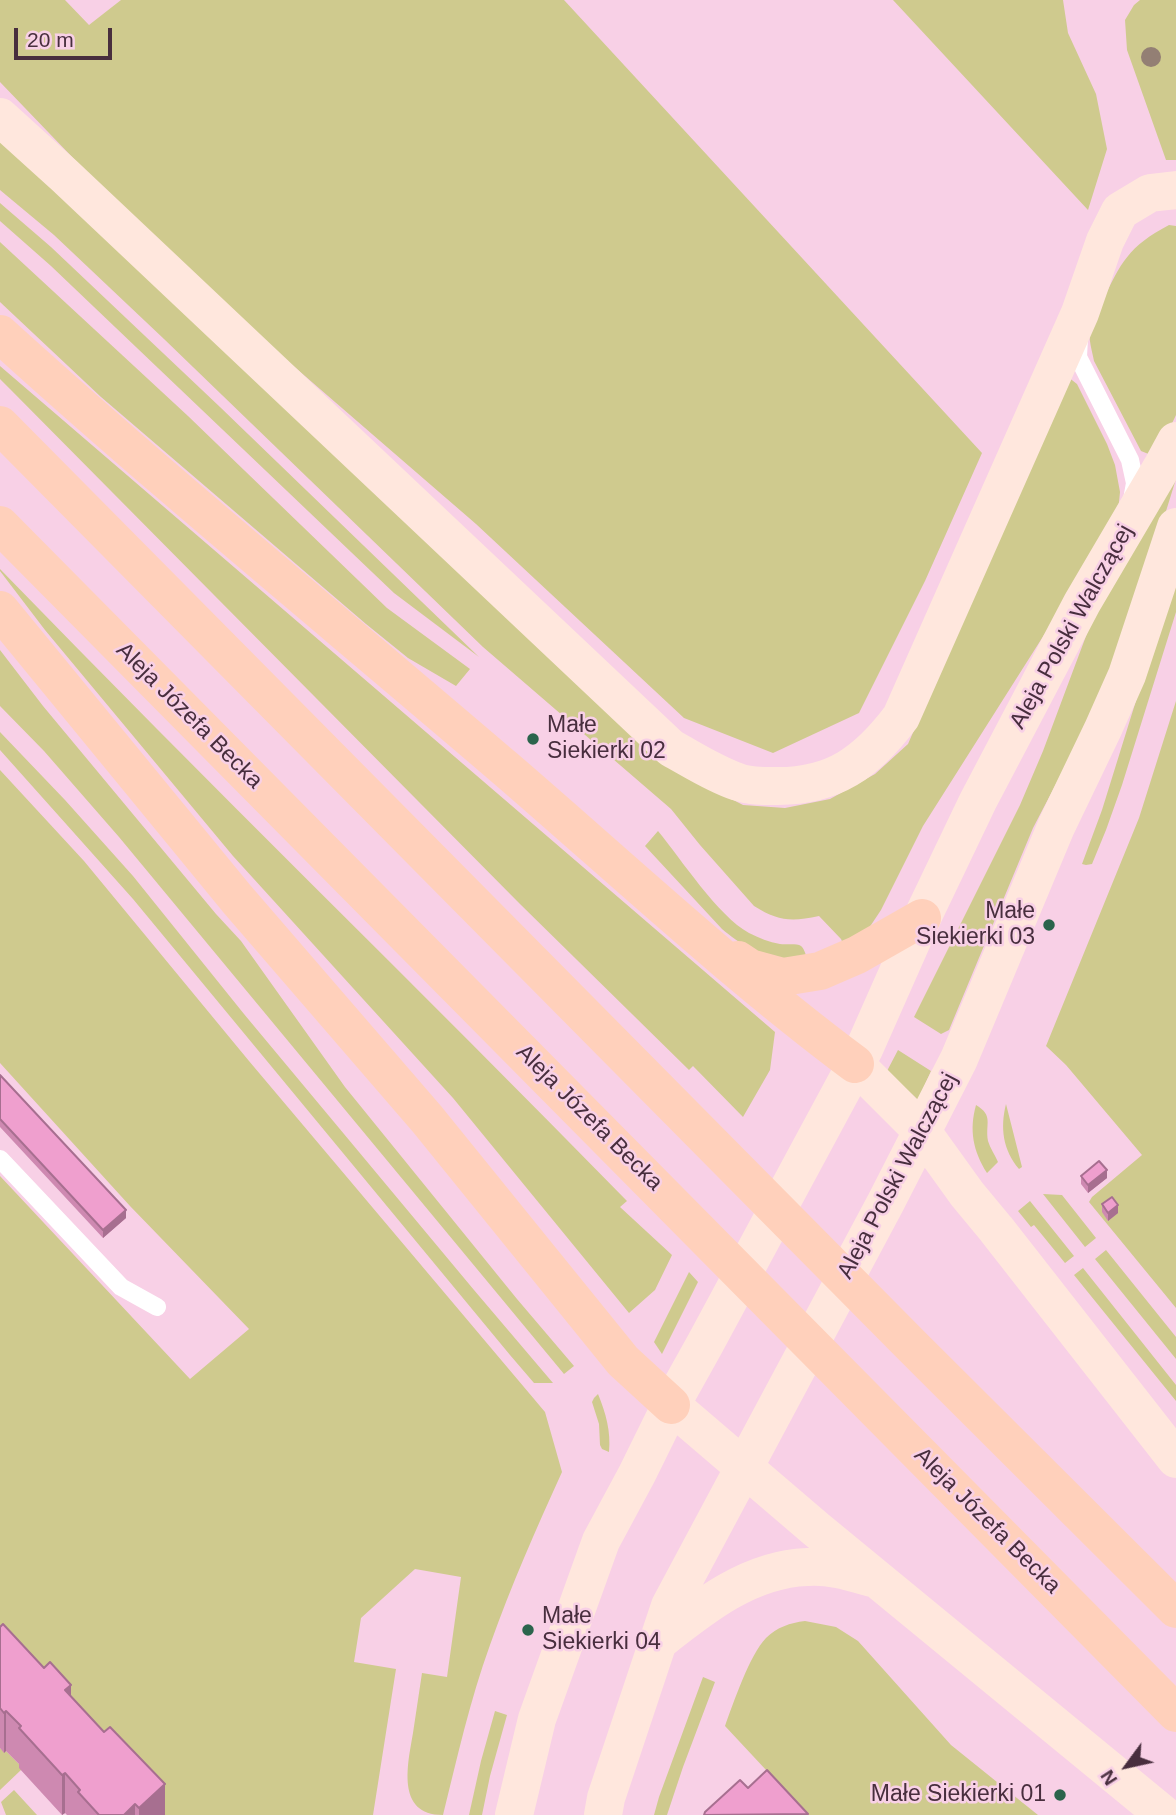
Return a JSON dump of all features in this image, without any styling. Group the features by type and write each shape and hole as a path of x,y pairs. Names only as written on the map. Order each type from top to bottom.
{"main road":[{"path":"0,334 795,1018 855,1064"},
{"path":"0,425 1176,1609"},
{"name":"Aleja Józefa Becka","path":"0,525 1176,1713"},
{"path":"0,610 237,898 428,1119 623,1361 671,1405"},
{"path":"699,936 750,968 783,977 820,971 837,964 922,918"}],"street":[{"path":"0,117 671,748 711,771 740,783 763,786 797,786 831,777 851,767 869,753 901,717 1080,313 1105,241 1120,211 1150,193 1176,190"},
{"name":"Aleja Polski Walczącej","path":"855,1064 922,918 1002,755 1082,603 1176,440"},
{"name":"Aleja Polski Walczącej","path":"603,1815 606,1798 670,1606 960,1059 1056,827 1127,675 1176,527"},
{"path":"514,1815 537,1719 601,1541 671,1405 855,1064 921,1130 967,1194 1176,1459"},
{"path":"671,1405 878,1580 1164,1815"},
{"path":"658,1642 700,1609 763,1574 810,1566 839,1569 878,1580"}],"lane":[{"path":"1080,313 1078,357 1130,460 1135,483 1128,523"},
{"path":"0,1159 121,1287 157,1307"}],"shaded area":[{"path":"0,0 65,0 89,25 121,0 564,0 982,453 925,581 859,713 773,753 684,718 476,524 172,261 0,82"},
{"path":"893,0 1063,0 1068,33 1096,94 1107,149 1088,210"},
{"path":"1140,0 1176,0 1176,160 1166,160 1127,50 1125,20"},
{"path":"0,135 712,789 743,805 785,808 830,799 875,774 908,744 1068,377 1077,384 1115,465 1120,492 1118,512 1113,526 923,826 881,910 867,931 845,948 841,939 819,916 785,919 770,915 754,906 671,809 483,647 164,339 54,235 0,190"},
{"path":"0,203 51,247 220,407 479,657 394,593 51,266 0,221"},
{"path":"1169,225 1176,226 1176,415 1156,457 1141,451 1094,361 1090,332 1114,277 1127,257 1144,240"},
{"path":"0,242 188,416 387,608 470,669 456,686 408,658 366,624 101,397 0,302"},
{"path":"0,366 775,1032 770,1070 743,1117 693,1066 689,1070 520,904 0,379"},
{"path":"1176,479 1114,673 1033,828 949,1030 941,1034 914,1017 1020,805 1092,620"},
{"path":"0,569 627,1201 620,1207 672,1255 655,1290 629,1313 453,1098 233,856 45,630"},
{"path":"1176,572 1176,612 1122,785 1092,864 1082,864 1102,810"},
{"path":"0,650 43,706 241,941 345,1087 574,1366 564,1374 119,837 44,751 0,706"},
{"path":"1176,701 1176,1308 1089,1202 1142,1155 1066,1065 1046,1046 1139,818"},
{"path":"0,732 133,876 244,1014 553,1383 534,1383 510,1355 133,899 0,750"},
{"path":"0,770 84,861 545,1412 562,1472 506,1601 490,1645 470,1708 443,1815 428,1813 417,1806 411,1797 408,1785 409,1758 422,1673 447,1677 461,1577 415,1569 361,1618 354,1662 396,1669 373,1815 157,1815 0,1647 0,1176 190,1379 249,1329 130,1206 0,1063"},
{"path":"658,831 713,901 737,925 768,941 799,945 806,956 784,959 767,956 722,929 645,846"},
{"path":"898,1050 931,1071 918,1100 887,1071"},
{"path":"1006,1104 1022,1167 1019,1169 1009,1154 1004,1138"},
{"path":"976,1105 987,1116 988,1141 998,1162 987,1173 978,1157 974,1140"},
{"path":"1043,1194 1062,1195 1096,1238 1085,1247"},
{"path":"1030,1201 1074,1256 1065,1263 1034,1225 1031,1227 1018,1211"},
{"path":"1106,1250 1176,1337 1176,1359 1095,1259"},
{"path":"1083,1268 1176,1385 1176,1401 1074,1275"},
{"path":"689,1272 698,1282 662,1354 654,1342"},
{"path":"598,1394 607,1423 609,1452 600,1445 599,1424 592,1402"},
{"path":"805,1621 836,1627 858,1641 951,1745 1038,1815 808,1815 725,1726 742,1680 760,1645 779,1628"},
{"path":"703,1677 715,1682 667,1815 654,1815 659,1797"},
{"path":"495,1711 507,1715 482,1815 469,1815 481,1761"},
{"path":"0,1748 21,1766 21,1770 0,1790"},
{"path":"14,1790 37,1815 6,1815 1,1802"}],"building":[{"path":"0,1075 126,1210 103,1230 0,1119"},
{"path":"1099,1161 1107,1170 1088,1185 1081,1176"},
{"path":"1112,1197 1118,1205 1108,1213 1102,1204"},
{"path":"3,1624 44,1668 50,1662 71,1685 65,1690 104,1732 110,1727 165,1784 139,1808 135,1804 124,1815 99,1815 65,1773 62,1775 19,1728 21,1726 0,1708 0,1627"},
{"path":"767,1770 808,1814 704,1815 740,1780 748,1788"}],"place":[{"name":"Małe Siekierki 02","path":"533,739"},
{"name":"Małe Siekierki 03","path":"1049,925"},
{"name":"Małe Siekierki 04","path":"528,1630"},
{"name":"Małe Siekierki 01","path":"1060,1795"}]}
